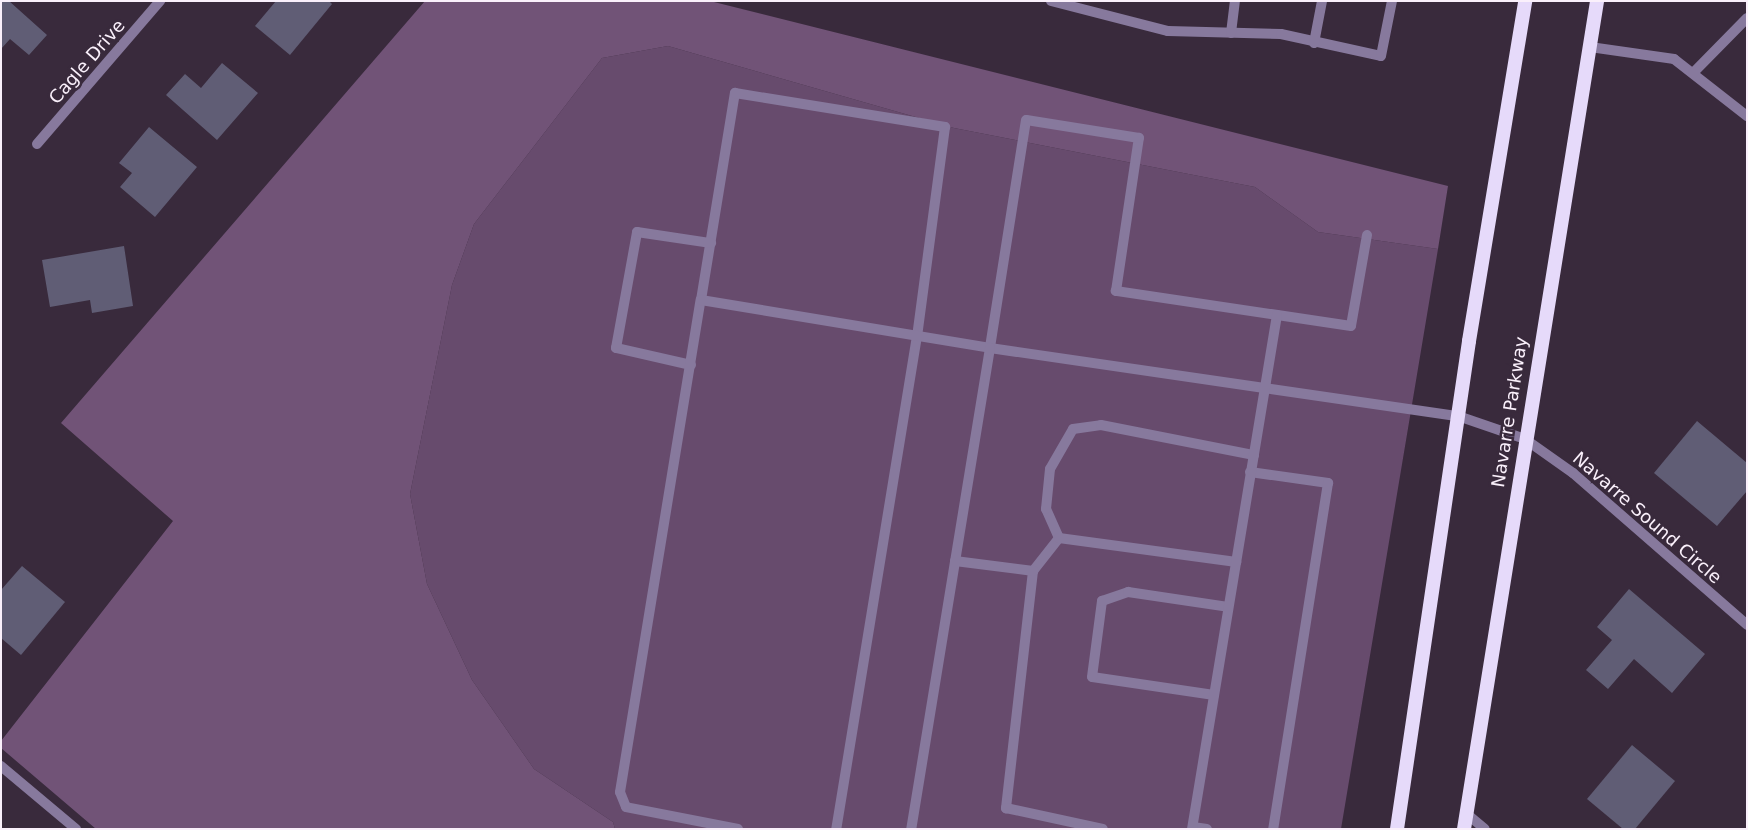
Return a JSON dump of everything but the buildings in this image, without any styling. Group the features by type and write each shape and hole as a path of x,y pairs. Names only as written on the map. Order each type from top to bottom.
{"highway":[{"path":"1397,829 1458,416 1525,1"},
{"name":"Navarre Parkway","path":"1464,829 1525,438 1597,1"}],"street":[{"name":"Cagle Drive","path":"37,144 160,1"},
{"path":"1052,1 1168,32 1281,34 1314,43 1381,56 1392,1"},
{"path":"1231,33 1235,1"},
{"path":"1314,43 1322,1"},
{"path":"1693,73 1747,18"},
{"path":"1590,47 1674,59 1747,116"},
{"path":"738,829 626,807 620,792 735,93 945,127 917,336 836,829"},
{"path":"911,829 1026,120 1139,138 1116,291 1351,326 1367,235"},
{"path":"690,365 616,348 637,232 711,244"},
{"name":"Navarre Sound Circle","path":"701,300 990,348 1458,416 1525,438 1573,473 1747,625"},
{"path":"1207,829 1192,828 1277,315"},
{"path":"1058,538 1046,509 1050,468 1073,429 1101,425 1254,455"},
{"path":"1250,472 1328,483 1273,829"},
{"path":"1058,538 1236,562"},
{"path":"1058,538 1033,571 1006,808 1103,829"},
{"path":"955,561 1033,571"},
{"path":"1214,695 1092,677 1102,601 1128,592 1228,607"},
{"path":"1,766 76,829"},
{"path":"1467,814 1485,829"}],"shaded area":[{"path":"425,1 710,1 1448,186 1438,249 1318,232 1255,187 954,128 668,46 602,58 474,224 452,285 410,494 427,584 472,680 534,769 613,822 615,829 96,829 1,748 1,741 173,521 61,423"},
{"path":"668,46 954,128 1255,187 1318,232 1438,249 1341,829 615,829 613,822 534,769 472,680 427,584 410,494 452,285 474,224 602,58"}]}
